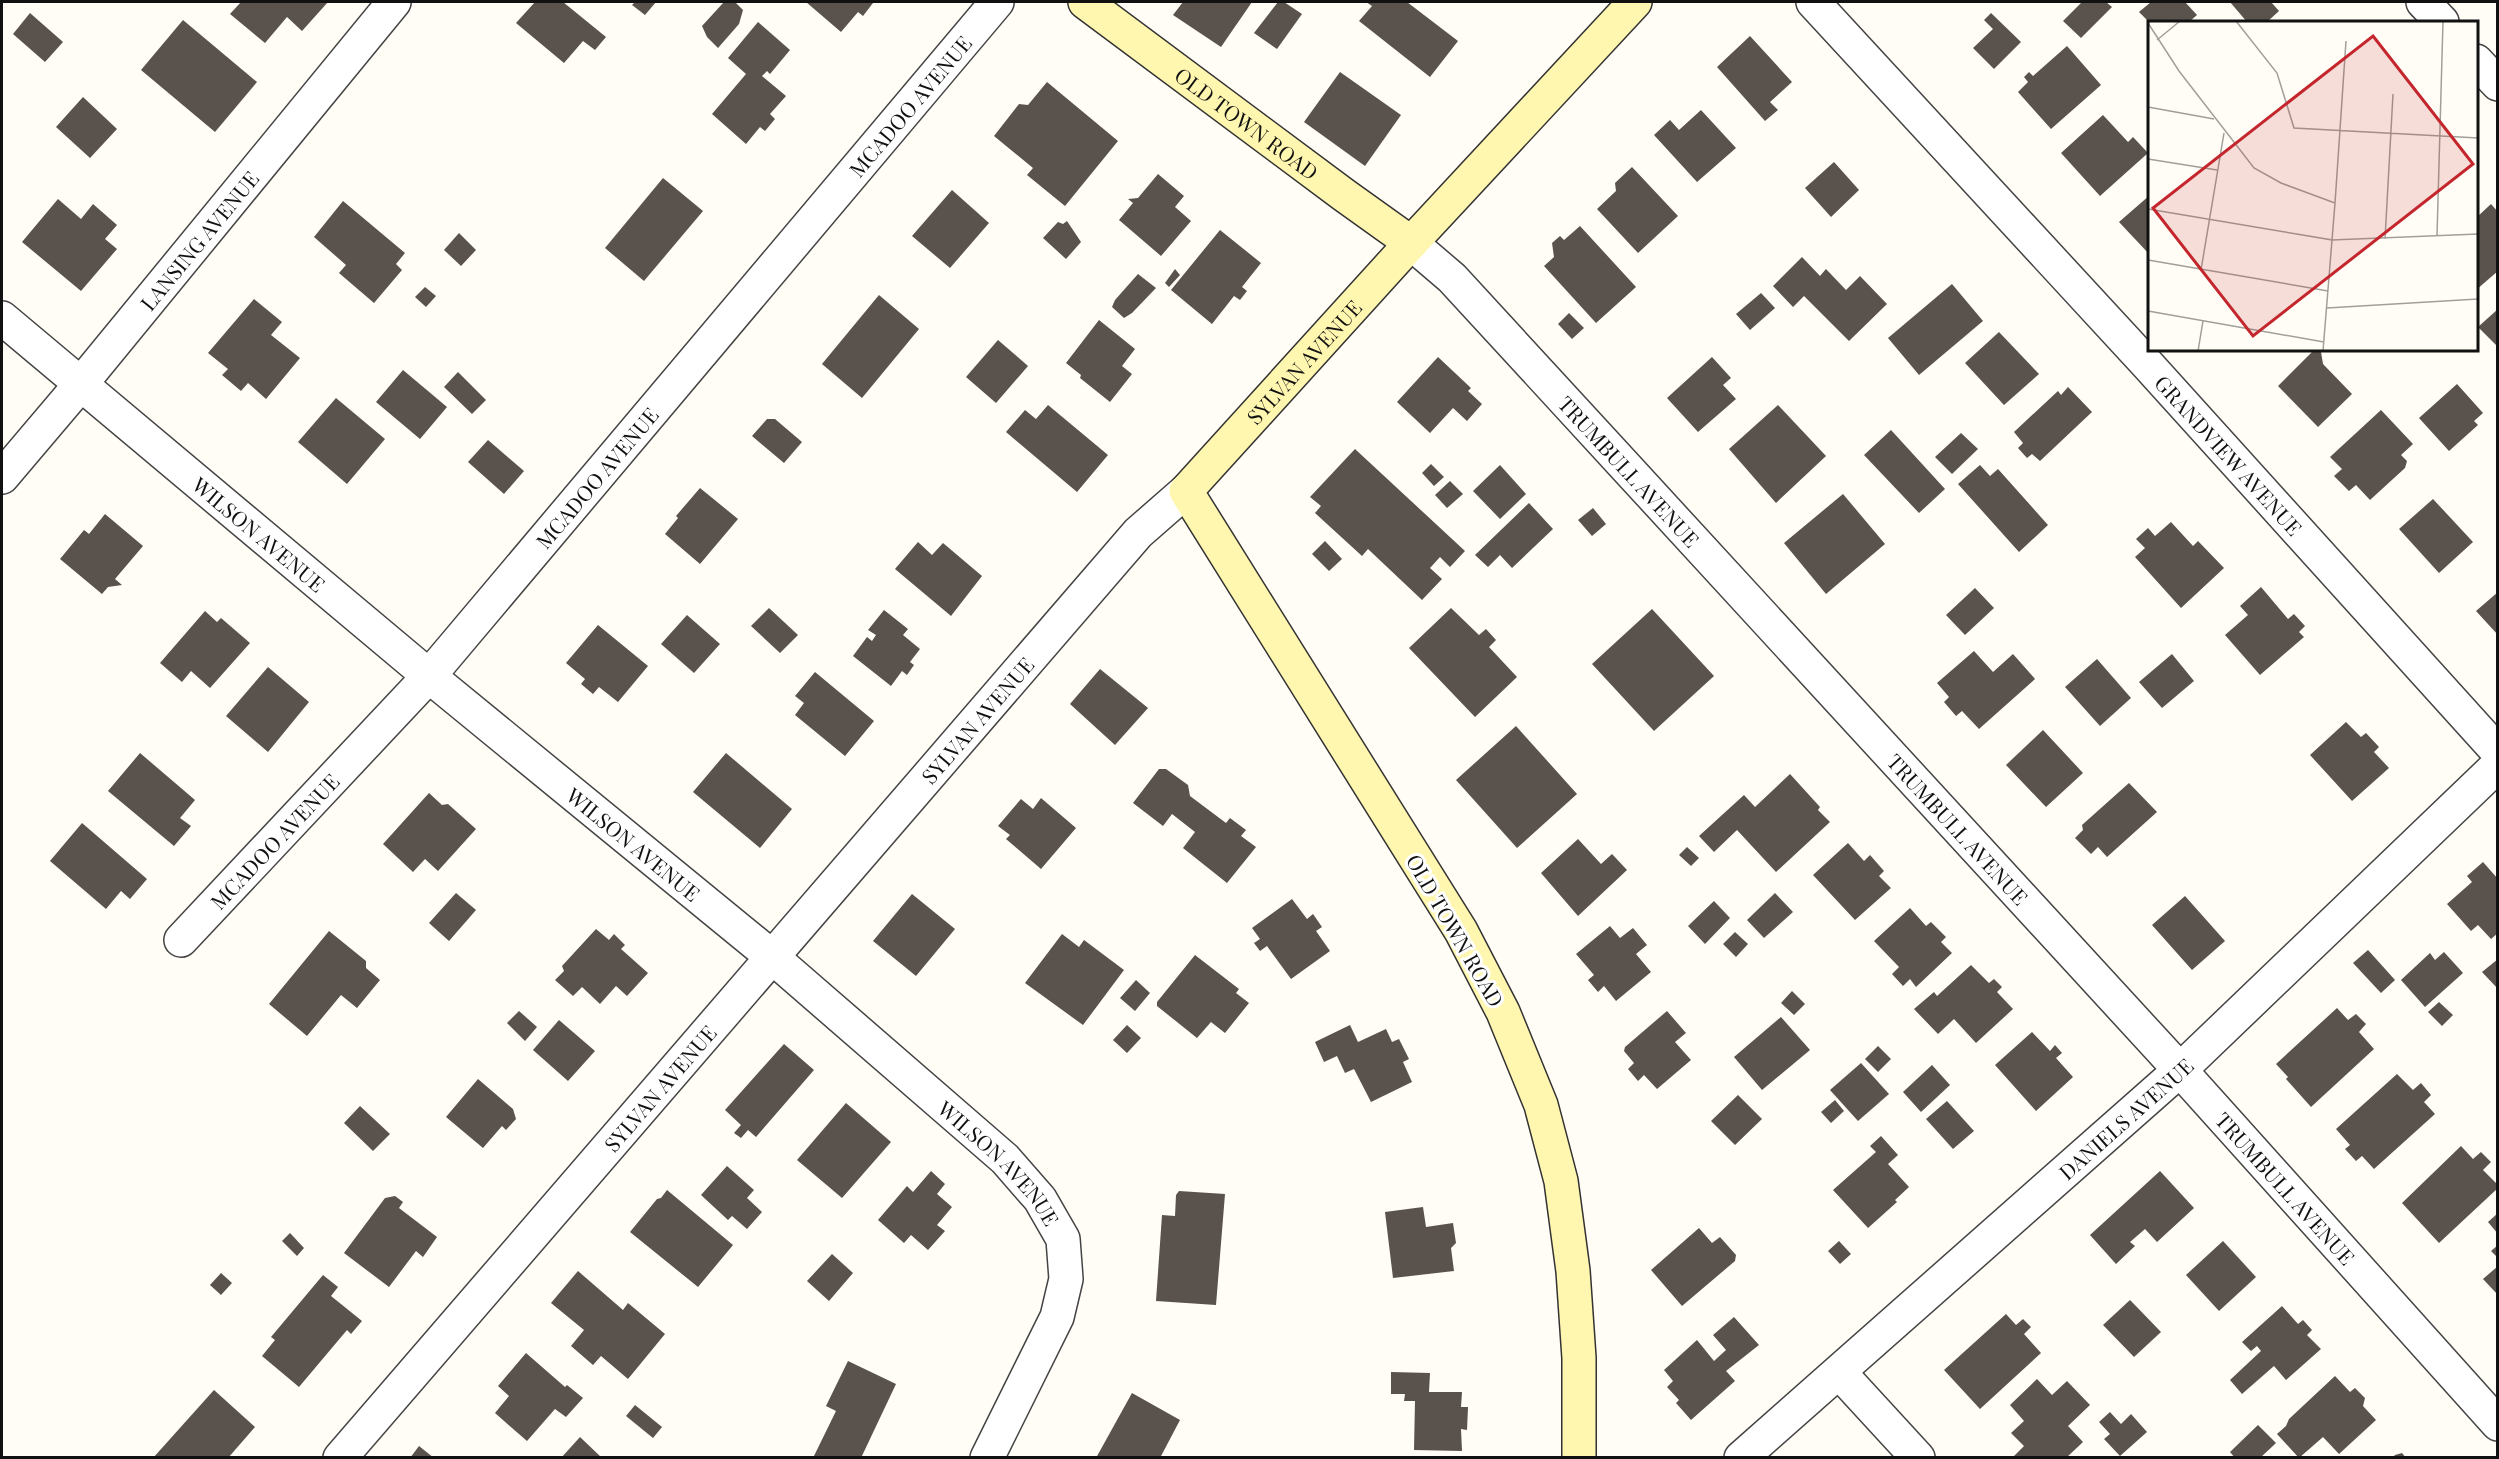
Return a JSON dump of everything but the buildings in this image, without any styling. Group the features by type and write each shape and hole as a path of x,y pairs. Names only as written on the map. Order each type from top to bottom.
{"main road":[{"name":"OLD TOWN ROAD","path":"1085,2 1411,243"},
{"name":"SYLVAN AVENUE","path":"1186,491 1411,243 1635,2"},
{"name":"OLD TOWN ROAD","path":"1186,491 1461,930 1503,1012 1537,1094 1561,1181 1573,1271 1579,1358 1579,1458"}],"street":[{"name":"LANSING AVENUE","path":"2,477 394,2"},
{"name":"MCADOO AVENUE","path":"181,940 429,676 997,2"},
{"name":"GRANDVIEW AVENUE","path":"1813,2 2148,365 2498,752"},
{"path":"2423,2 2441,21"},
{"path":"2478,63 2498,84"},
{"name":"TRUMBULL AVENUE","path":"1411,243 1452,278 2180,1070 2498,1424"},
{"name":"WILSON AVENUE","path":"2,318 429,676 771,956 1005,1159 1040,1199 1063,1239 1066,1279 1057,1317 987,1458"},
{"name":"SYLVAN AVENUE","path":"340,1458 1138,533 1186,491"},
{"name":"DANIELS AVENUE","path":"1741,1458 2180,1070 2498,765"},
{"path":"1839,1372 1918,1458"}]}
